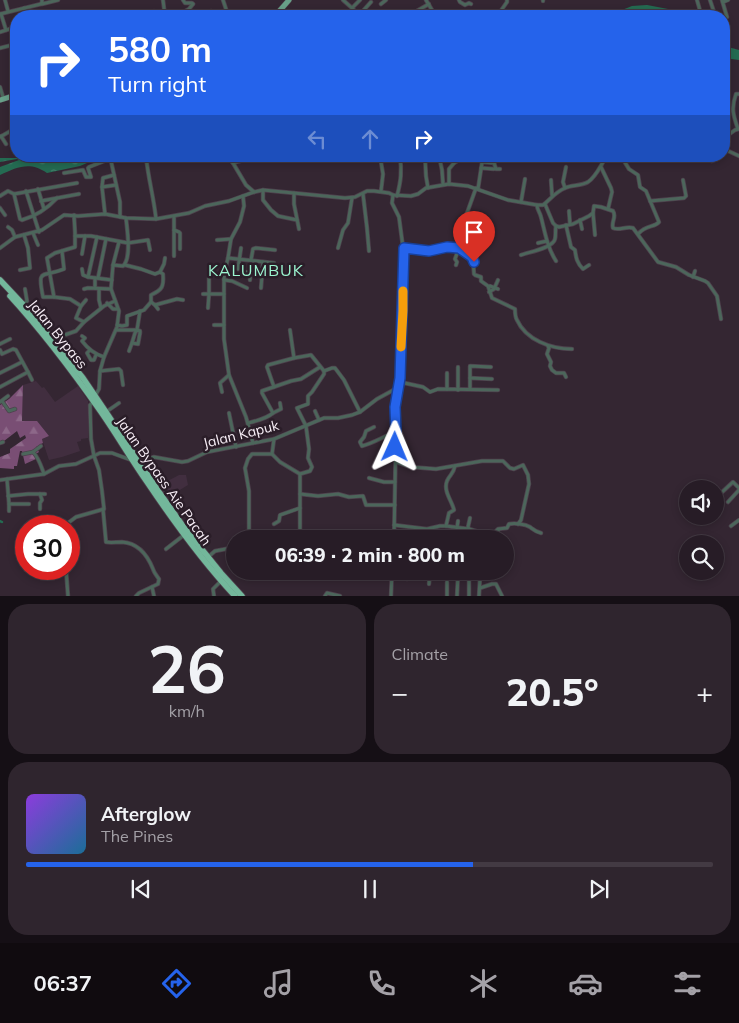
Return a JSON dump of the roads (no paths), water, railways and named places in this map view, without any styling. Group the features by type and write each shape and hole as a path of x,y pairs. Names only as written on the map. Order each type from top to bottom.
{"highway":[{"path":"0,280 23,304 38,326 52,340 88,385 94,399"},
{"name":"Jalan Bypass","path":"0,285 38,326 76,377 106,412 129,446 136,461 222,578"},
{"name":"Jalan Bypass Aie Pacah","path":"94,399 184,535 222,578 234,595"},
{"path":"222,578 242,596"}],"main road":[{"path":"280,10 289,0"}],"street":[{"path":"5,0 8,12 0,14 6,30"},
{"path":"16,10 56,0"},
{"path":"183,0 185,3 193,4 189,10"},
{"path":"343,0 352,8 360,0"},
{"path":"381,4 386,0"},
{"path":"426,0 432,10"},
{"path":"459,0 465,5 472,4"},
{"path":"723,1 728,0"},
{"path":"371,1 374,6"},
{"path":"418,10 429,4"},
{"path":"0,32 10,29"},
{"path":"0,87 1,98"},
{"path":"738,129 733,116 733,107 736,94 739,94"},
{"path":"0,136 6,144"},
{"path":"64,174 83,170 104,162"},
{"path":"111,162 120,202 120,217"},
{"path":"147,162 156,219"},
{"path":"237,162 233,163 246,185 254,192"},
{"path":"381,162 383,174 381,191"},
{"path":"394,530 396,476 395,407 400,384 404,248 399,217 392,203 401,182 401,162"},
{"path":"425,162 428,188"},
{"path":"440,162 443,184"},
{"path":"456,265 455,259 459,248 457,240 461,222 467,213 477,188 482,162 494,163 496,169 500,169"},
{"path":"0,248 15,238 38,232 66,214 78,216 105,214 126,218 156,219 189,213 205,206 263,190 352,198 367,191 381,191 395,196 410,196 443,184 462,184 508,200 537,205 545,204 552,195 564,188 588,182 604,162"},
{"path":"625,162 629,169 638,175 640,186 646,191 659,222 656,225 643,228 638,234"},
{"path":"449,184 449,169 454,163"},
{"path":"564,188 563,182 566,167"},
{"path":"601,167 612,192 608,209"},
{"path":"83,170 86,177 91,177 88,168"},
{"path":"482,168 494,169"},
{"path":"105,214 103,178 114,175"},
{"path":"520,202 525,179"},
{"path":"551,180 552,195"},
{"path":"650,201 672,200 685,197 686,194 682,180"},
{"path":"0,196 8,191 14,194 76,183"},
{"path":"102,187 116,185"},
{"path":"38,189 44,209"},
{"path":"263,190 263,200 271,210 278,216 297,220"},
{"path":"26,191 38,232"},
{"path":"294,193 294,204 299,229"},
{"path":"14,194 21,220 33,217 57,198"},
{"path":"41,201 79,194"},
{"path":"363,194 369,251"},
{"path":"243,196 244,206 240,222 230,239 224,275 225,354 229,376 248,423 253,443"},
{"path":"338,248 343,230 348,223 352,198"},
{"path":"521,255 551,245 555,239 556,226 550,218 545,204"},
{"path":"537,205 548,245 556,261"},
{"path":"595,235 592,213 594,206 613,211 613,228 631,227 658,262 676,267 693,277 706,281 715,292 721,319"},
{"path":"0,208 5,215"},
{"path":"569,211 568,225 571,246 575,250 577,261 582,269 589,265"},
{"path":"467,213 474,217 479,225 485,228"},
{"path":"556,226 568,225 592,213"},
{"path":"74,215 75,247"},
{"path":"174,216 174,256"},
{"path":"124,265 128,243 126,218"},
{"path":"580,220 582,229"},
{"path":"8,227 12,230 15,238"},
{"path":"174,230 178,230 180,233 180,249"},
{"path":"33,233 38,245"},
{"path":"20,270 30,268 28,248 24,235"},
{"path":"75,236 97,237 128,243 148,240 150,250"},
{"path":"82,254 85,236"},
{"path":"88,277 97,237"},
{"path":"101,308 97,278 106,239"},
{"path":"217,240 230,239"},
{"path":"538,243 547,241"},
{"path":"119,242 113,265 111,289 119,312 117,325 104,357 100,371 99,389 90,405 89,416 91,439 104,501 106,542 122,542 136,545 151,562 152,568 159,579 158,584 136,596"},
{"path":"54,297 47,258 55,253 75,247 83,248"},
{"path":"404,248 429,251 447,247 459,248 472,257 474,274 481,278 481,281 488,286 493,300 515,309 516,319 528,334 542,344 572,349"},
{"path":"238,269 241,248"},
{"path":"251,260 253,249 275,250"},
{"path":"62,251 64,269 41,277 43,296 70,299 82,306"},
{"path":"113,265 124,265 155,274 160,272 165,258"},
{"path":"228,258 274,263"},
{"path":"261,288 263,262"},
{"path":"82,269 83,275 88,277 112,280"},
{"path":"158,309 153,303 151,295 157,293 161,288 164,275 160,272"},
{"path":"245,272 262,274"},
{"path":"250,272 250,280"},
{"path":"693,277 695,272"},
{"path":"208,308 209,278"},
{"path":"224,280 232,281 247,288"},
{"path":"489,292 496,288 498,280"},
{"path":"490,286 496,288"},
{"path":"23,304 27,301 25,289"},
{"path":"84,289 111,289"},
{"path":"203,294 224,294"},
{"path":"116,330 127,325 126,317 128,315 144,310 153,303 177,299 184,300"},
{"path":"84,322 76,318 86,300"},
{"path":"52,340 76,331 107,303 114,300"},
{"path":"107,303 113,309 118,308"},
{"path":"129,350 137,330 140,311"},
{"path":"117,325 122,328 140,331 138,344 132,343"},
{"path":"214,325 224,325"},
{"path":"290,330 294,358"},
{"path":"82,336 85,338 82,341 90,350 96,355 104,357"},
{"path":"0,344 10,339"},
{"path":"548,345 547,354 552,370 556,373 564,374 566,377"},
{"path":"0,350 1,355 14,349 17,351 32,380"},
{"path":"90,350 87,353 91,360 94,360 96,355"},
{"path":"274,387 267,367 268,364 311,355 324,371"},
{"path":"0,373 22,362"},
{"path":"470,390 470,366 491,367"},
{"path":"273,413 262,391 291,381 301,380 320,367"},
{"path":"458,367 458,390"},
{"path":"324,371 335,368 344,380 360,412"},
{"path":"100,371 119,369 123,385"},
{"path":"248,530 249,491 245,468 252,454 272,454 280,462 300,474 308,473 312,470 308,458 309,449 306,426 297,408 308,404 308,396 324,374 324,371"},
{"path":"0,387 28,372"},
{"path":"447,373 447,389"},
{"path":"222,392 220,383 229,376"},
{"path":"470,378 492,378"},
{"path":"400,384 423,387 430,392 438,389 498,390"},
{"name":"Jalan Kapuk","path":"136,461 154,457 182,462 192,460 206,452 274,439 324,418 338,418 360,412 400,384"},
{"path":"8,396 1,402 9,412 15,409"},
{"path":"106,412 119,403"},
{"path":"248,423 270,416 281,409 280,403"},
{"path":"314,411 319,420"},
{"path":"229,413 236,446"},
{"path":"374,427 366,431 360,442 362,446 371,444 385,435 396,432"},
{"path":"119,431 126,429"},
{"path":"272,454 274,439"},
{"path":"129,446 136,442"},
{"path":"23,454 33,452 41,446"},
{"path":"33,452 44,474"},
{"path":"0,480 44,474 59,466 76,464 100,453 112,453 136,461"},
{"path":"396,462 412,467 436,469 492,461 504,462 514,469 523,465 528,475 529,484 521,520 518,524"},
{"path":"446,526 449,513 454,510 447,493 447,483 453,474 455,466"},
{"path":"300,474 300,530"},
{"path":"369,478 384,482 395,482"},
{"path":"7,480 9,511"},
{"path":"724,490 733,482 739,489 728,502"},
{"path":"8,496 19,493 45,494"},
{"path":"40,494 42,500 40,509"},
{"path":"300,494 363,496 366,505 395,505"},
{"path":"42,500 48,499"},
{"path":"168,504 176,499"},
{"path":"9,504 29,504"},
{"path":"274,524 279,521 280,515 300,508"},
{"path":"80,515 103,509"},
{"path":"469,529 470,518"},
{"path":"457,528 458,520"},
{"path":"731,526 739,520"},
{"path":"183,526 191,521"},
{"path":"394,525 431,529 446,526 469,529 486,534 498,529 507,528 510,523 528,526 541,533"},
{"path":"166,549 184,535"},
{"path":"208,557 215,551 226,549"},
{"path":"214,596 213,590 222,578"},
{"path":"67,580 68,596"},
{"path":"391,596 392,580"},
{"path":"429,580 429,584"},
{"path":"458,580 458,596"},
{"path":"469,580 469,596"},
{"path":"479,596 480,580"},
{"path":"447,582 447,596"},
{"path":"480,588 496,584 502,596"},
{"path":"152,587 154,596"},
{"path":"325,596 327,593 330,593 340,596"}],"water":[{"path":"647,5 670,10 622,10 632,6"},
{"path":"730,48 739,50 739,60 730,59"},
{"path":"0,158 10,158 10,160 0,162"},
{"path":"14,162 89,162 80,166 47,173 35,167 23,166 0,175 0,167"}],"district":[{"name":"KALUMBUK","path":"256,270"}]}
